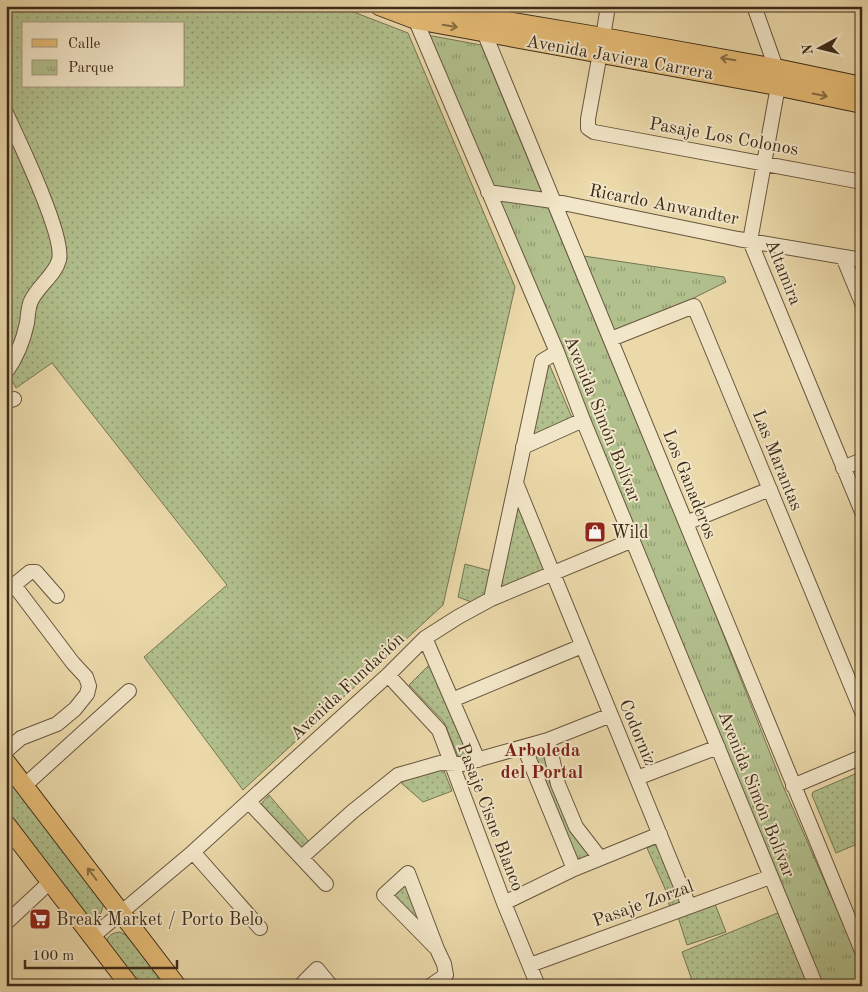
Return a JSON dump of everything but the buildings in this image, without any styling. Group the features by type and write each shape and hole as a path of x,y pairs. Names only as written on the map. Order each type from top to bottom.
{"main road":[{"name":"Avenida Javiera Carrera","path":"379,6 504,21 862,104"},
{"name":"Avenida Javiera Carrera","path":"415,11 484,32 776,68 862,86"},
{"path":"484,32 490,25 504,21"},
{"path":"6,762 177,986"},
{"path":"6,824 130,986"}],"street":[{"path":"601,45 608,6"},
{"name":"Altamira","path":"754,6 776,68 778,86 750,241 862,512"},
{"name":"Avenida Simón Bolívar","path":"415,11 488,192 557,352 583,420 816,986"},
{"name":"Los Ganaderos","path":"484,32 862,951"},
{"name":"Pasaje Los Colonos","path":"601,45 588,119 588,128 594,132 763,162 862,182"},
{"path":"6,113 31,168 56,232 60,249 59,261 31,301 17,358 6,372"},
{"name":"Ricardo Anwandter","path":"488,192 553,201 750,241 862,260"},
{"path":"843,257 862,302"},
{"name":"Las Marantas","path":"611,339 694,306 862,712"},
{"path":"491,599 542,361 557,352"},
{"path":"523,447 583,420"},
{"path":"843,468 862,460"},
{"name":"Codorniz","path":"516,483 689,906"},
{"path":"686,523 770,489"},
{"name":"Avenida Fundación","path":"92,937 249,802 388,675 425,638 491,599 633,540"},
{"path":"6,752 21,738 57,724 75,709 87,694 90,686 86,677 10,588 30,572 36,572 57,596"},
{"path":"425,638 478,760"},
{"path":"452,700 582,646"},
{"name":"Pasaje Cisne Blanco","path":"388,675 438,730 538,986"},
{"path":"22,782 129,691"},
{"path":"302,857 352,812 398,775 440,763 462,764 478,760 548,740 611,715"},
{"path":"548,740 558,784 576,827 600,858"},
{"path":"524,747 574,869"},
{"path":"637,778 718,747"},
{"path":"22,782 48,753"},
{"path":"793,786 862,757"},
{"path":"249,802 326,884"},
{"path":"504,903 574,869 660,834"},
{"path":"193,852 260,928"},
{"path":"430,986 446,975 444,964 408,873 384,895 438,949"},
{"name":"Pasaje Zorzal","path":"530,965 770,877"},
{"path":"22,896 48,878"},
{"path":"6,923 48,878"},
{"path":"306,986 304,982 317,969 331,986"}],"green space":[{"path":"6,6 335,6 341,10 351,11 408,33 515,287 443,605 243,790 144,657 227,585 52,363 16,388 6,369"},
{"path":"427,35 481,45 705,588 783,786 862,967 862,986 823,986"},
{"path":"577,255 724,277 726,282 611,339"},
{"path":"550,366 573,420 529,438 545,370"},
{"path":"520,505 545,569 500,588 516,508"},
{"path":"465,564 491,571 489,593 474,603 458,597"},
{"path":"432,662 470,755 460,761 444,722 409,685"},
{"path":"546,746 592,856 575,861 531,749"},
{"path":"442,766 452,791 423,802 398,780"},
{"path":"6,771 104,903 101,913 95,917 82,916 6,817"},
{"path":"862,771 862,842 836,853 812,795 813,792"},
{"path":"269,795 311,844 303,850 260,805"},
{"path":"654,845 659,848 680,900 680,904 670,908 666,891 647,848"},
{"path":"405,883 427,934 391,896"},
{"path":"715,904 726,932 687,945 678,917"},
{"path":"780,912 811,986 694,986 682,952"},
{"path":"120,932 129,937 167,986 135,986 106,945 107,939 110,936"}],"place":[{"name":"Wild","path":"595,532"},
{"name":"Break Market / Porto Belo","path":"40,919"}],"district":[{"name":"Arboleda del Portal","path":"542,760"}]}
